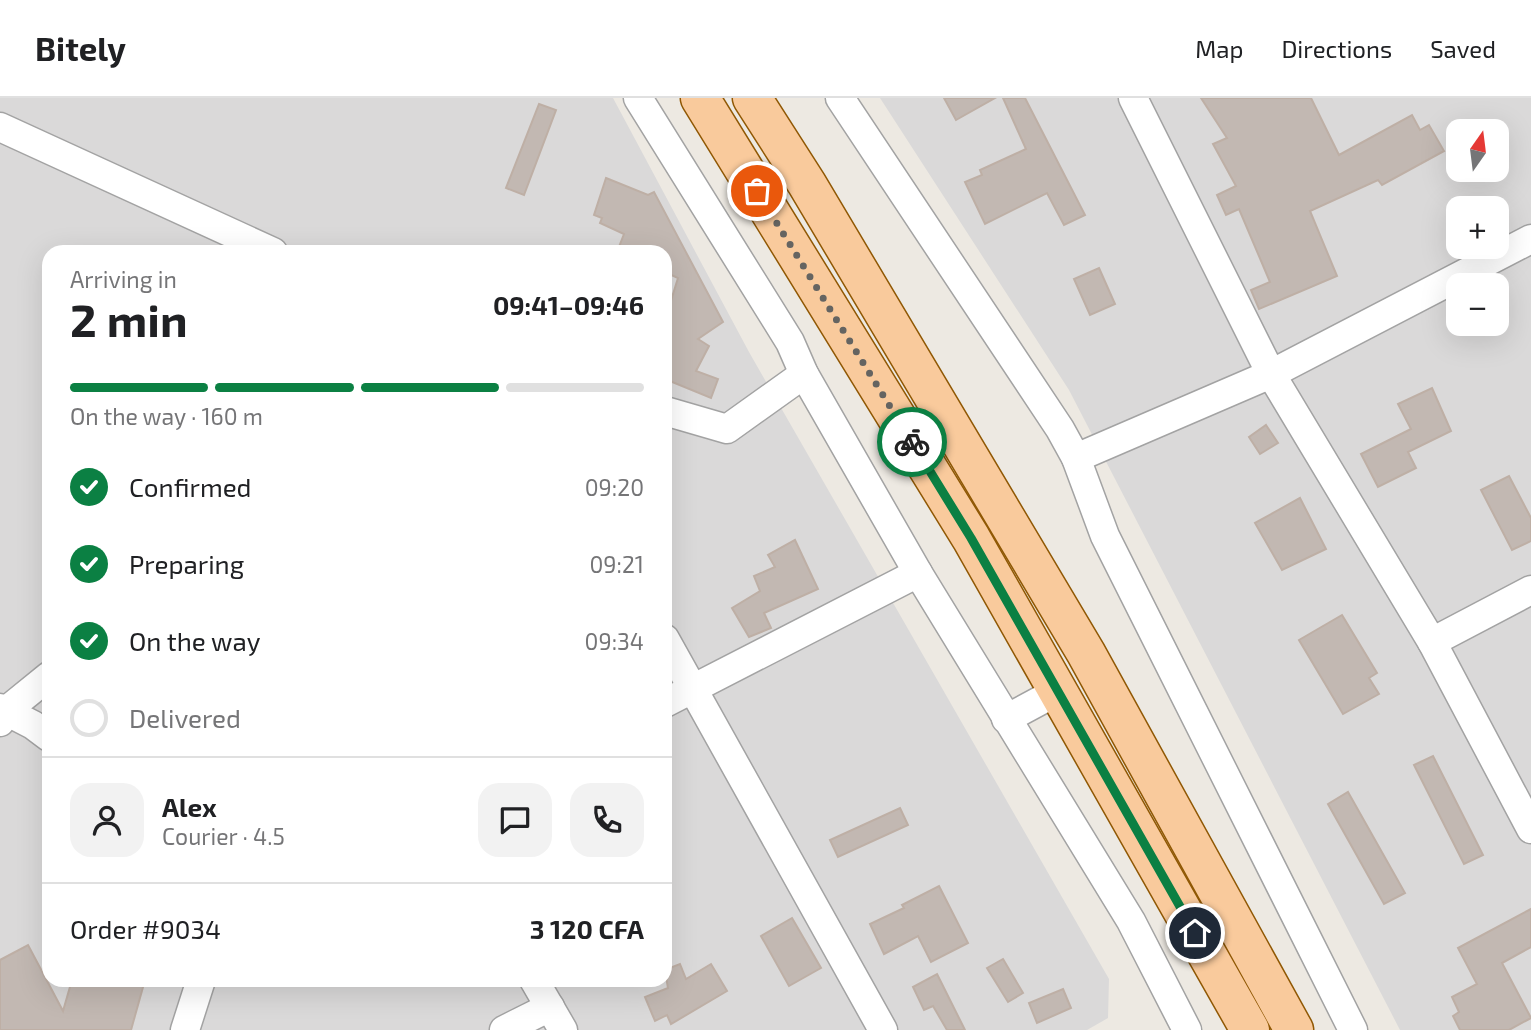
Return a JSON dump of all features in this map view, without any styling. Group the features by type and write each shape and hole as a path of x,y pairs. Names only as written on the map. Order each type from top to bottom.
{"main road":[{"path":"700,98 971,538 1250,1030"},
{"path":"752,98 807,184 1086,653 1294,1030"}],"street":[{"path":"638,98 790,342 804,374 918,573 1131,921 1187,1030"},
{"path":"840,98 1076,458 1105,536 1353,1030"},
{"path":"1134,98 1271,374 1432,642 1531,829"},
{"path":"0,127 258,245"},
{"path":"1076,458 1271,374 1531,239"},
{"path":"672,413 727,429 804,374"},
{"path":"672,699 918,573"},
{"path":"1432,642 1531,590"},
{"path":"672,651 883,1030"},
{"path":"42,682 2,714 42,734"},
{"path":"1006,719 1058,691"},
{"path":"185,1030 199,987"},
{"path":"504,1030 556,1018 538,987"}],"shaded area":[{"path":"0,98 613,98 749,352 1109,979 1108,1018 1087,1030 0,1030"},
{"path":"880,98 1531,98 1531,1030 1400,1030 1069,390"}],"building":[{"path":"944,98 995,98 956,120"},
{"path":"1003,98 1025,98 1085,215 1064,225 1047,193 985,224 965,182 982,175 980,170 1026,149"},
{"path":"1201,98 1311,98 1339,155 1412,115 1420,130 1429,125 1444,151 1382,185 1378,180 1310,211 1337,276 1259,309 1251,290 1270,282 1239,209 1226,215 1217,195 1236,186 1213,144 1227,138"},
{"path":"539,104 556,110 524,195 506,188"},
{"path":"606,178 648,195 654,192 723,322 698,339 709,346 696,371 718,379 711,398 672,382 672,297 678,278 672,275 672,245 620,245 624,234 600,223 602,218 594,215"},
{"path":"1099,268 1115,304 1090,315 1074,279"},
{"path":"1432,388 1451,431 1408,452 1416,468 1378,487 1361,454 1411,429 1398,404"},
{"path":"1266,425 1278,443 1260,454 1249,437"},
{"path":"1509,476 1531,518 1531,541 1512,550 1481,490"},
{"path":"1300,498 1326,549 1282,570 1255,523"},
{"path":"795,540 818,589 764,613 771,628 749,637 732,608 760,591 754,576 775,567 768,555"},
{"path":"1342,615 1377,673 1369,678 1379,694 1343,714 1299,640"},
{"path":"1433,756 1483,855 1464,864 1414,765"},
{"path":"1348,792 1405,893 1384,904 1328,804"},
{"path":"900,808 908,825 838,857 830,840"},
{"path":"939,886 968,943 931,962 918,936 884,954 870,924 904,908 902,905"},
{"path":"1531,909 1531,947 1502,963 1531,1018 1509,1030 1460,1030 1453,1016 1459,1012 1452,997 1477,984 1458,948"},
{"path":"792,918 821,968 789,986 761,936"},
{"path":"28,945 42,971 42,987 50,987 63,1011 70,987 143,987 131,1030 0,1030 0,960"},
{"path":"1003,959 1023,993 1008,1002 987,968"},
{"path":"680,964 686,979 711,964 727,991 671,1024 667,1015 655,1021 645,997 672,987 672,967"},
{"path":"937,974 965,1030 947,1030 933,1006 924,1010 913,987"},
{"path":"1063,989 1071,1008 1037,1023 1029,1003"}],"way so far":[{"path":"757,191 912,442"}],"route":[{"path":"912,442 971,538 1195,933"}]}
